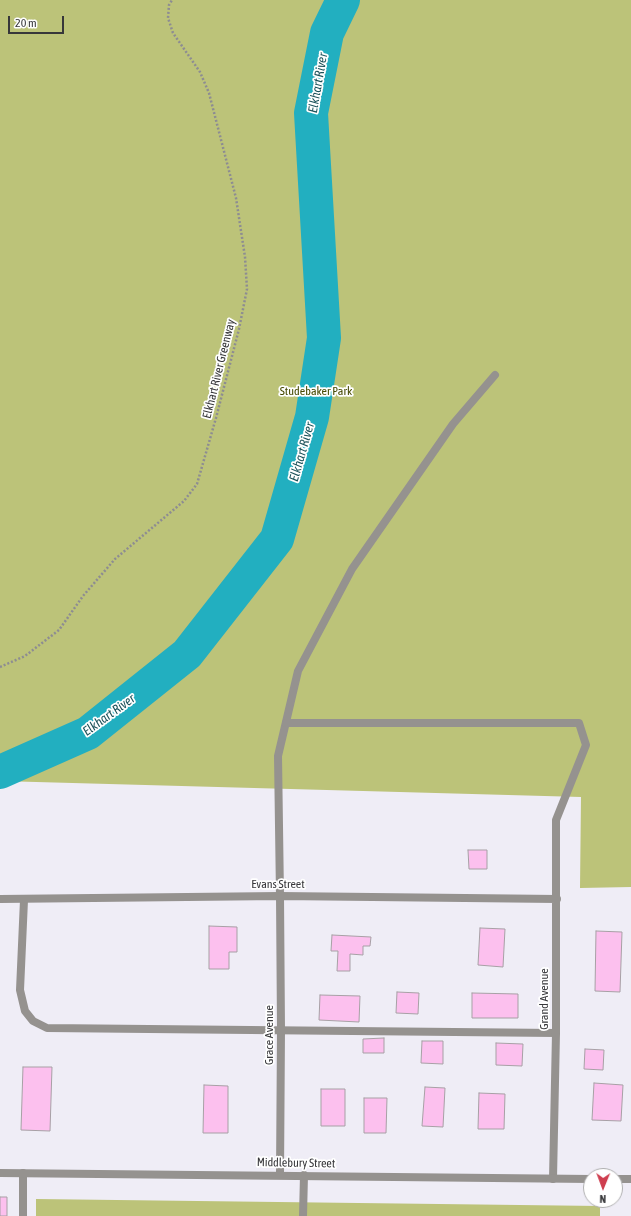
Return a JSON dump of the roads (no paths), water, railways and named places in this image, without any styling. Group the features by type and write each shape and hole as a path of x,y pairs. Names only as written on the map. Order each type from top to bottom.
{"street":[{"name":"Grace Avenue","path":"280,1175 281,1030 278,756 298,671 352,569 453,424 495,375"},
{"name":"Grand Avenue","path":"286,723 579,723 586,745 556,820 556,1033 553,1179"},
{"name":"Evans Street","path":"0,899 24,900 280,896 556,899"},
{"path":"24,900 20,990 25,1011 33,1022 47,1028 556,1033"},
{"name":"Middlebury Street","path":"0,1173 583,1179"},
{"path":"23,1173 23,1216"},
{"path":"304,1175 304,1216"}],"waterway":[{"name":"Elkhart River","path":"0,772 88,733 187,654 277,539 312,417 324,338 311,113 327,33 343,0"}],"park label":[{"name":"Studebaker Park","path":"316,391"}]}
